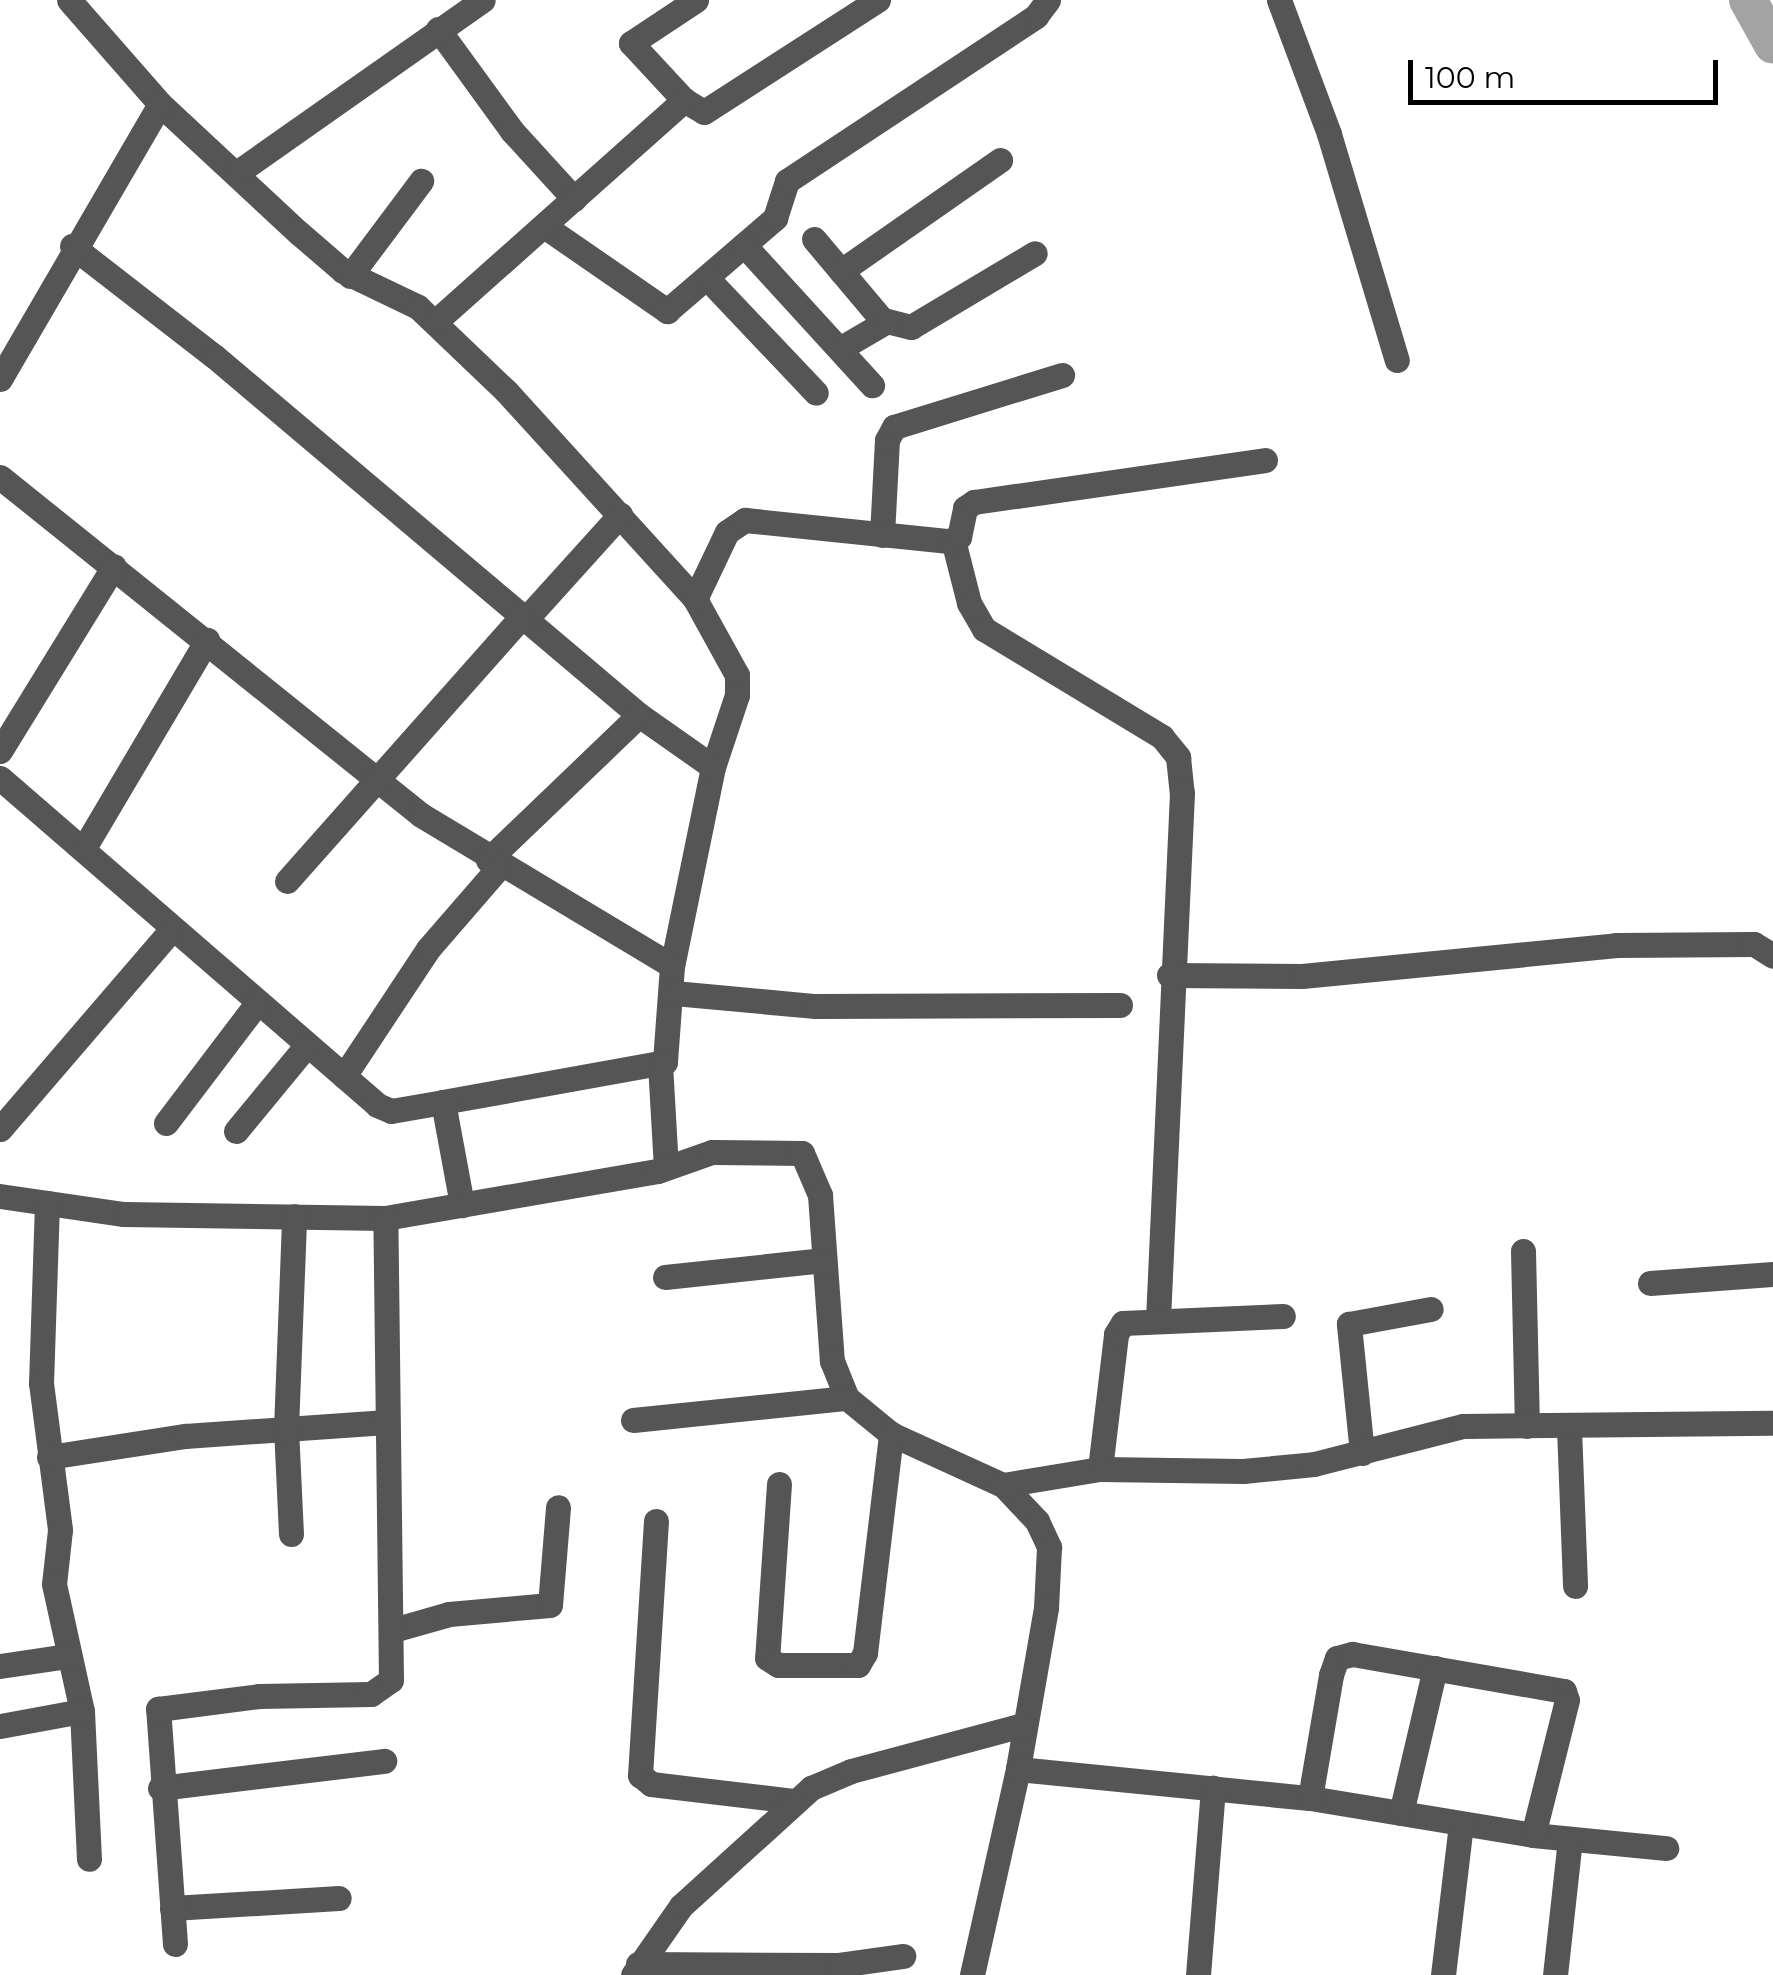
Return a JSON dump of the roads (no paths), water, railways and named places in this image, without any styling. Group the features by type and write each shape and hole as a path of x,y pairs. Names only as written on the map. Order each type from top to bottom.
{"street":[{"path":"69,0 160,104 350,276 400,297 435,322 695,599 739,684 714,767 672,966 670,1050 660,1064 666,1167"},
{"path":"238,172 482,0"},
{"path":"696,0 631,40 684,100 711,111 878,0"},
{"path":"544,226 661,312 707,278 778,214 779,190 787,181 1036,16 1048,0"},
{"path":"1279,0 1329,134 1397,360"},
{"path":"438,29 512,131 574,199"},
{"path":"435,322 684,100"},
{"path":"0,379 72,246 160,104"},
{"path":"841,271 1000,160"},
{"path":"350,276 421,181"},
{"path":"814,239 884,322 911,328 1035,252"},
{"path":"744,245 872,385"},
{"path":"72,246 200,344 639,715 714,767"},
{"path":"707,278 816,393"},
{"path":"841,348 884,322"},
{"path":"882,534 887,440 894,427 1062,375"},
{"path":"1158,1319 1170,976 1182,793 1178,757 1162,737 984,629 970,603 954,540 965,508 982,500 1265,460"},
{"path":"0,476 376,778 493,864 672,966"},
{"path":"288,881 376,778 620,515"},
{"path":"695,599 738,522 954,540"},
{"path":"0,750 114,566"},
{"path":"84,848 207,640"},
{"path":"344,1076 428,949 493,864 639,715"},
{"path":"1,781 84,848 171,930 383,1110 660,1064"},
{"path":"0,1129 8,1103 171,930"},
{"path":"1170,976 1302,976 1616,945 1754,944 1773,956"},
{"path":"674,992 815,1006 1120,1005"},
{"path":"166,1123 257,1003"},
{"path":"236,1131 308,1045"},
{"path":"443,1102 462,1205"},
{"path":"0,1196 124,1214 385,1218 666,1167 744,1148 802,1153 812,1164 820,1195 832,1361 847,1398 891,1434 1003,1485 1037,1521 1048,1547 1046,1608 1018,1769 972,1975"},
{"path":"47,1203 40,1347 49,1457 60,1530 54,1584 82,1711 89,1859"},
{"path":"291,1534 286,1429 294,1216"},
{"path":"175,1944 160,1788 158,1710 259,1696 380,1693 391,1680 385,1218"},
{"path":"1523,1250 1527,1426"},
{"path":"666,1277 824,1260"},
{"path":"1650,1283 1773,1274"},
{"path":"1362,1453 1349,1324 1431,1309"},
{"path":"1100,1469 1116,1334 1130,1321 1282,1316"},
{"path":"633,1420 847,1398"},
{"path":"49,1457 185,1436 387,1422"},
{"path":"1003,1485 1100,1469 1243,1470 1362,1453 1428,1432 1527,1426 1773,1424"},
{"path":"1569,1428 1575,1586"},
{"path":"779,1484 767,1658 778,1665 858,1666 865,1653 891,1434"},
{"path":"392,1630 449,1614 550,1605 558,1507"},
{"path":"656,1521 640,1776 651,1784 792,1801"},
{"path":"1310,1798 1337,1658 1352,1654 1566,1693 1534,1835"},
{"path":"0,1666 68,1656"},
{"path":"1401,1814 1435,1668"},
{"path":"0,1726 82,1711"},
{"path":"635,1970 682,1906 792,1801 851,1771 1023,1725"},
{"path":"160,1788 384,1761"},
{"path":"1018,1769 1310,1798 1534,1835 1666,1848"},
{"path":"1198,1975 1213,1788"},
{"path":"1443,1975 1461,1824"},
{"path":"1554,1975 1570,1839"},
{"path":"172,1908 339,1898"},
{"path":"635,1970 839,1965 903,1956"}],"waterway":[{"path":"1748,0 1773,45"}]}
